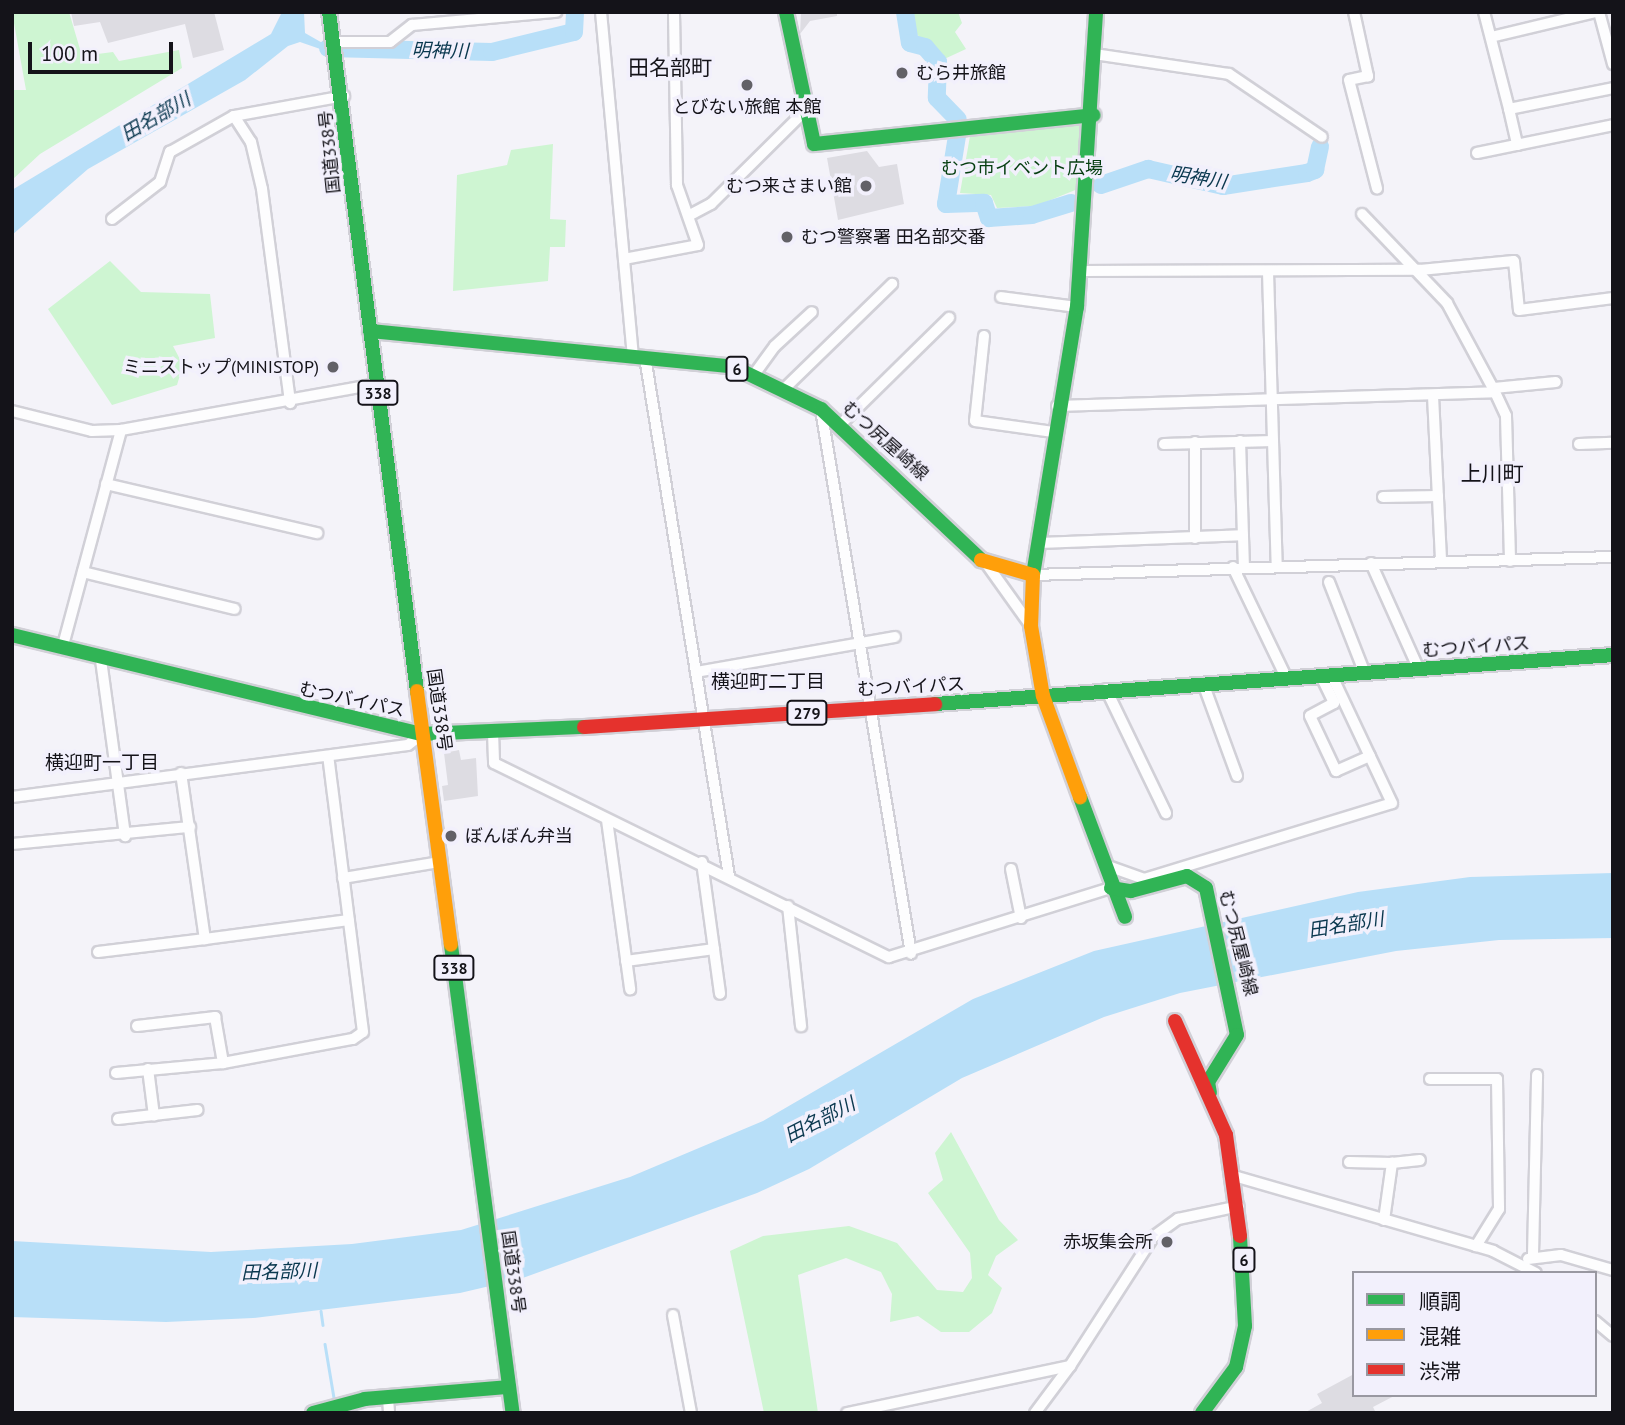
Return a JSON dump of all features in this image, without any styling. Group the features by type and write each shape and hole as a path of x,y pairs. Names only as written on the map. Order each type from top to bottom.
{"main road":[{"name":"国道338号","path":"329,12 344,96 376,384 513,1413"},
{"path":"786,12 814,144 1093,115"},
{"path":"1096,12 1093,115 1077,307 1053,432 1033,575 1031,626 1043,696 1102,864 1125,917"},
{"name":"むつ尻屋崎線","path":"370,331 639,356 734,368 784,389 821,409 986,564"},
{"path":"986,564 1033,575"},
{"name":"むつバイパス","path":"12,635 101,660 422,734 704,721 1613,655"},
{"name":"むつ尻屋崎線","path":"1111,888 1131,891 1187,876 1200,881 1211,901 1237,1035 1208,1082 1210,1098"},
{"name":"6","path":"1175,1021 1210,1098 1234,1176 1245,1290 1242,1347 1229,1383 1202,1413"},
{"path":"313,1413 388,1398 509,1387"}],"street":[{"path":"336,46 390,42 412,25 496,15 556,12"},
{"path":"601,12 624,259 729,877"},
{"path":"624,259 695,249 690,215 677,185 674,12"},
{"path":"1354,12 1368,76 1349,80 1377,188"},
{"path":"1484,12 1517,145"},
{"path":"1491,37 1598,12 1613,64"},
{"path":"1094,54 1229,74 1322,137"},
{"path":"1509,110 1613,88"},
{"path":"112,219 160,181 170,152 234,116 344,96"},
{"path":"690,215 710,204 807,109"},
{"path":"234,116 251,142 262,189 290,402"},
{"path":"1477,153 1613,125"},
{"path":"1362,214 1420,270 1447,303 1506,415 1510,561"},
{"path":"1080,271 1204,267 1268,272 1420,270 1514,261 1519,310 1613,299"},
{"path":"1268,272 1277,567"},
{"path":"784,389 892,284"},
{"path":"1001,297 1077,307"},
{"path":"753,376 775,346 812,313"},
{"path":"839,425 949,318"},
{"path":"984,336 975,421 1053,432"},
{"path":"1057,406 1433,396 1556,382"},
{"path":"12,411 92,431 121,430 290,402 376,384"},
{"path":"1433,396 1441,562"},
{"path":"821,409 873,708 911,954"},
{"path":"62,649 121,430"},
{"path":"1164,444 1273,441"},
{"path":"1240,442 1244,536 1238,567 1287,679"},
{"path":"1195,443 1195,538"},
{"path":"1579,444 1613,443"},
{"path":"106,484 317,533"},
{"path":"1383,497 1438,496"},
{"path":"1038,543 1244,536"},
{"path":"1033,575 1613,557"},
{"path":"1371,563 1419,670"},
{"path":"986,564 1031,626"},
{"path":"83,572 235,609"},
{"path":"1329,582 1366,674"},
{"path":"696,672 895,637"},
{"path":"101,660 125,836"},
{"path":"1327,676 1334,703 1310,716 1336,771 1370,756"},
{"path":"1102,864 1144,879 1392,803 1327,676"},
{"path":"1203,683 1237,776"},
{"path":"1106,690 1166,813"},
{"path":"493,732 494,764 607,820 702,862 888,957 911,954 1111,888"},
{"path":"12,797 117,781 408,745 422,734"},
{"path":"116,1073 223,1063 353,1039 363,1032 328,756"},
{"path":"181,773 205,939"},
{"path":"607,820 630,989"},
{"path":"12,844 125,836 190,827"},
{"path":"343,878 440,862"},
{"path":"702,862 720,994"},
{"path":"1011,869 1021,918"},
{"path":"788,906 801,1026"},
{"path":"98,952 349,920"},
{"path":"626,961 714,948"},
{"path":"136,1026 215,1017 223,1063"},
{"path":"148,1069 154,1116"},
{"path":"1533,1255 1537,1075"},
{"path":"1430,1079 1497,1079 1499,1209 1476,1246"},
{"path":"118,1119 197,1110"},
{"path":"1349,1162 1392,1163 1420,1160"},
{"path":"1384,1220 1392,1163"},
{"path":"1234,1176 1476,1246 1524,1263 1534,1271"},
{"path":"1035,1413 1070,1366 1153,1237 1178,1219 1238,1206"},
{"path":"1524,1263 1533,1255 1561,1255 1613,1270"},
{"path":"673,1315 691,1413"},
{"path":"1597,1323 1613,1336"},
{"path":"847,1413 1070,1366"},
{"path":"388,1398 389,1413"}],"green space":[{"path":"12,12 69,12 82,56 113,52 119,61 179,50 182,68 40,154 12,180 12,90 26,90"},
{"path":"908,12 958,12 962,23 955,32 966,49 940,61 916,33"},
{"name":"むつ市イベント広場","path":"1085,123 1085,186 1036,206 997,208 991,195 960,193 970,136"},
{"path":"553,144 550,219 566,220 565,247 550,247 548,281 453,291 457,175 507,165 511,150"},
{"path":"110,261 141,292 210,294 215,338 173,346 183,365 177,385 112,405 48,309"},
{"path":"951,1132 999,1220 1018,1240 996,1256 988,1275 1002,1288 992,1313 969,1332 941,1332 918,1316 890,1322 892,1294 881,1272 846,1258 798,1275 818,1413 764,1413 730,1251 763,1236 849,1226 897,1243 937,1290 963,1292 972,1278 970,1253 928,1193 943,1180 935,1153"}],"water":[{"name":"田名部川","path":"282,12 304,12 305,33 326,45 326,51 300,42 288,46 245,80 88,169 12,235 12,190 271,34"},
{"name":"田名部川","path":"1613,873 1613,938 1499,940 1396,951 1180,993 1104,1017 962,1078 809,1169 757,1193 520,1279 460,1293 253,1318 166,1322 12,1317 12,1241 211,1252 352,1244 461,1230 630,1177 763,1121 973,999 1094,951 1358,892 1470,877"}],"building":[{"path":"71,12 214,12 224,50 193,58 185,24 108,43 100,22 74,26"},
{"path":"801,12 837,12 837,16 810,21 800,34"},
{"name":"むつ来さまい館","path":"867,151 879,167 897,164 904,204 838,220 827,158"},
{"path":"459,750 461,760 476,758 478,796 444,801 442,786 448,785 444,753"},
{"path":"1352,1375 1352,1397 1392,1397 1373,1407 1376,1413 1304,1413 1322,1403 1317,1394"}],"waterway":[{"name":"明神川","path":"328,48 492,52 574,32 575,12"},
{"name":"明神川","path":"905,12 910,43 925,47 938,62 937,98 958,120"},
{"name":"明神川","path":"957,136 946,204 984,203 989,218 1032,215 1071,203"},
{"name":"明神川","path":"1101,185 1148,169 1223,186 1307,173 1315,170 1320,147"},
{"path":"321,1311 323,1325"},
{"path":"325,1344 334,1398"}],"traffic: fast":[{"path":"329,12 417,691"},
{"path":"786,12 814,144 1093,115"},
{"path":"1033,575 1077,307 1096,12"},
{"path":"370,331 734,367 821,409 981,560"},
{"path":"12,635 422,734 584,727"},
{"path":"935,704 1613,655"},
{"path":"1080,797 1125,917"},
{"path":"1111,888 1131,891 1187,876 1206,888 1237,1035 1208,1082 1210,1093"},
{"path":"451,945 513,1413"},
{"path":"1202,1413 1236,1367 1245,1326 1240,1236"},
{"path":"313,1413 365,1399 509,1387"}],"traffic: slow":[{"path":"981,560 1033,575 1031,626 1043,696 1080,797"},
{"path":"417,691 451,945"}],"traffic: jam":[{"path":"584,727 935,704"},
{"path":"1175,1021 1226,1135 1240,1236"}],"place":[{"name":"むら井旅館","path":"902,73"},
{"name":"とびない旅館 本館","path":"747,85"},
{"name":"むつ来さまい館","path":"866,186"},
{"name":"むつ警察署 田名部交番","path":"787,237"},
{"name":"ミニストップ(MINISTOP)","path":"333,367"},
{"name":"ぼんぼん弁当","path":"451,836"},
{"name":"赤坂集会所","path":"1167,1242"}],"district":[{"name":"田名部町","path":"670,68"},
{"name":"上川町","path":"1492,474"},
{"name":"横迎町二丁目","path":"768,682"},
{"name":"横迎町一丁目","path":"102,763"}]}
